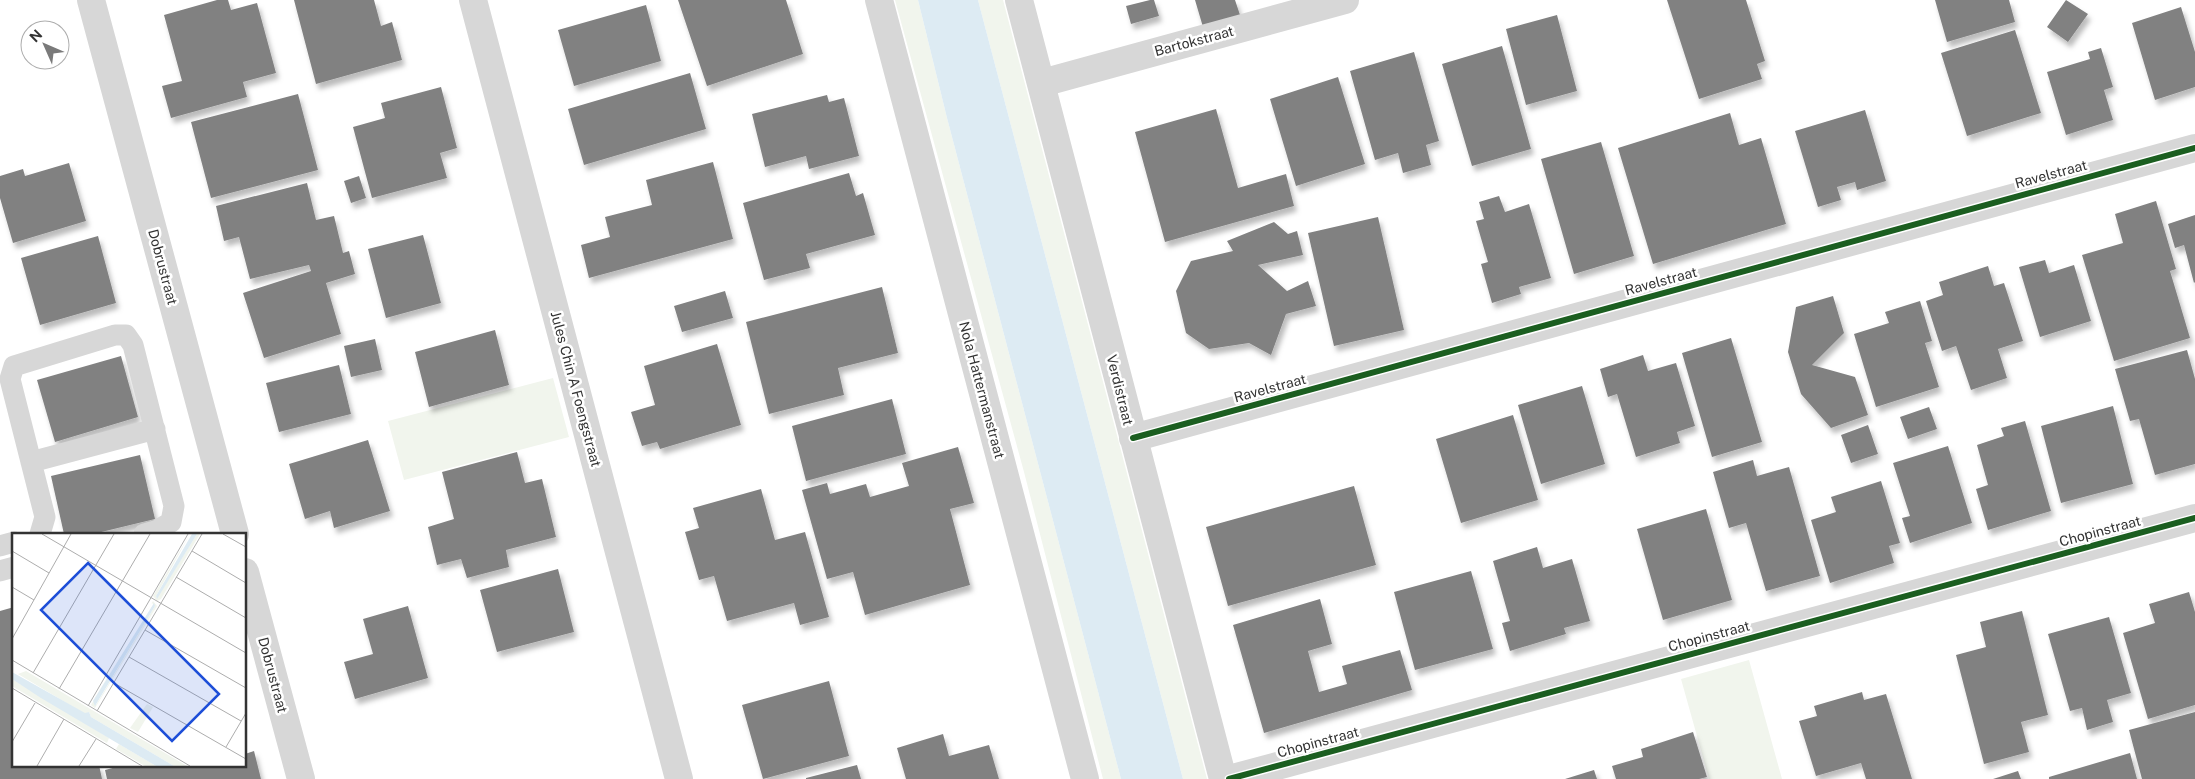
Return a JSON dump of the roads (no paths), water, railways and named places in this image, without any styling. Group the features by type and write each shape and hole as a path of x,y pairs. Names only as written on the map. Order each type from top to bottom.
{"street":[{"name":"Dobrustraat","path":"91,0 235,533"},
{"name":"Jules Chin A Foengstraat","path":"473,0 679,779"},
{"name":"Nola Hattermanstraat","path":"879,0 1085,779"},
{"name":"Verdistraat","path":"1019,0 1223,779"},
{"name":"Bartokstraat","path":"1042,83 1345,0"},
{"name":"Ravelstraat","path":"1133,438 2195,148"},
{"name":"Chopinstraat","path":"1229,779 2195,518"},
{"name":"Dobrustraat","path":"246,576 301,779"}],"lane":[{"path":"40,533 45,518 10,379 14,366 115,335 126,335 133,344 174,506 171,522 158,530 148,533"},
{"path":"31,462 155,430"}]}
